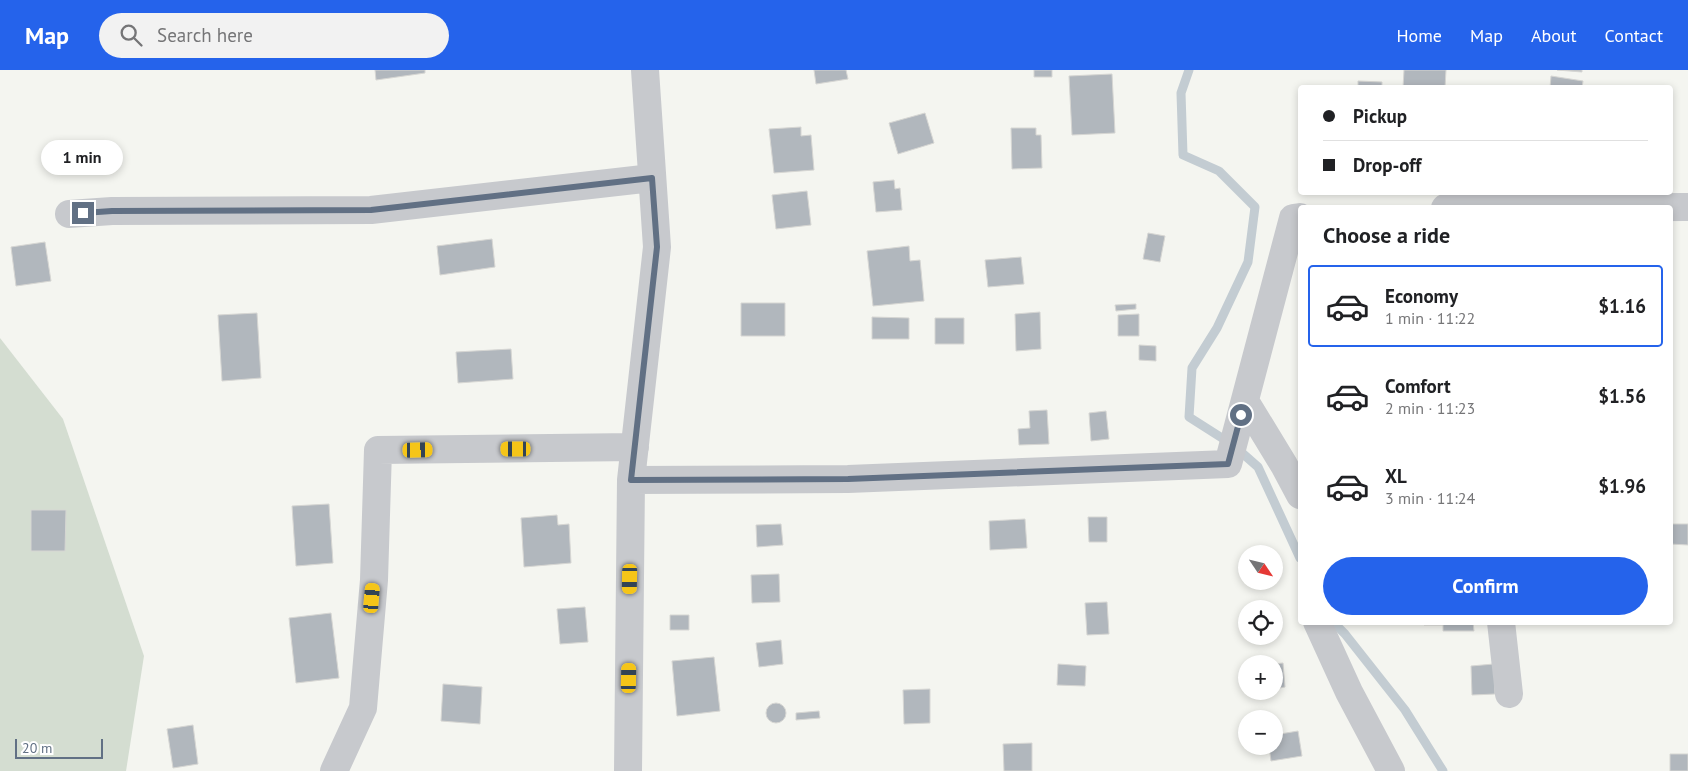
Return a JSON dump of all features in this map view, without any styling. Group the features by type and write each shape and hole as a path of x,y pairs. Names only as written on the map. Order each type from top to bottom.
{"street":[{"path":"628,771 631,480 657,247 645,70"},
{"path":"69,214 112,211 371,210 652,178"},
{"path":"1673,207 1688,207"},
{"path":"631,480 848,479 1228,464 1293,218 1298,217"},
{"path":"1245,400 1298,491"},
{"path":"334,771 363,708 374,580 378,450 635,447"},
{"path":"1318,625 1349,692 1391,771"},
{"path":"1501,625 1509,694"}],"shaded area":[{"path":"0,338 63,419 144,656 126,771 0,771"}],"building":[{"path":"375,70 425,70 425,73 376,80"},
{"path":"814,70 846,70 848,79 816,84"},
{"path":"1034,70 1052,70 1052,77 1034,77"},
{"path":"1404,70 1446,70 1445,85 1403,85"},
{"path":"1557,70 1582,70 1582,72"},
{"path":"1112,74 1115,133 1072,135 1069,76"},
{"path":"1551,76 1583,81 1582,85 1550,85"},
{"path":"1358,81 1382,82 1382,85 1358,85"},
{"path":"925,113 934,143 898,154 889,123"},
{"path":"801,127 801,136 811,135 814,170 774,173 769,129"},
{"path":"1011,128 1036,128 1036,135 1041,135 1042,168 1012,169"},
{"path":"894,180 895,189 900,188 902,210 876,212 873,182"},
{"path":"807,191 811,225 776,229 772,195"},
{"path":"1148,233 1165,236 1160,262 1143,259"},
{"path":"492,239 495,267 440,275 437,246"},
{"path":"45,242 51,281 16,286 11,247"},
{"path":"909,246 910,261 920,260 924,301 873,306 867,251"},
{"path":"1021,257 1024,284 988,287 985,260"},
{"path":"741,303 785,303 785,336 741,336"},
{"path":"1136,304 1136,309 1116,311 1115,305"},
{"path":"1040,312 1041,349 1016,351 1015,314"},
{"path":"257,313 261,378 222,381 218,315"},
{"path":"1139,314 1139,336 1118,336 1118,315"},
{"path":"872,317 909,318 909,339 872,339"},
{"path":"935,318 964,318 964,344 935,344"},
{"path":"1139,345 1156,346 1156,361 1139,360"},
{"path":"511,349 513,379 458,383 456,352"},
{"path":"1047,410 1049,444 1019,445 1018,429 1030,428 1029,411"},
{"path":"1106,411 1109,439 1091,441 1089,413"},
{"path":"329,504 333,563 296,566 292,506"},
{"path":"31,510 66,510 65,551 31,551"},
{"path":"557,515 558,525 569,524 571,563 524,567 521,518"},
{"path":"1088,517 1107,517 1107,542 1089,542"},
{"path":"1025,519 1027,548 990,550 989,521"},
{"path":"781,524 783,545 757,547 756,525"},
{"path":"1673,524 1688,524 1688,545 1673,544"},
{"path":"779,574 780,602 752,603 751,575"},
{"path":"1107,602 1109,634 1087,635 1085,603"},
{"path":"585,607 588,642 560,644 557,609"},
{"path":"331,613 339,678 296,683 289,618"},
{"path":"670,615 689,615 689,630 670,630"},
{"path":"1443,625 1473,625 1474,631 1443,631"},
{"path":"781,640 783,664 759,667 756,643"},
{"path":"714,657 720,711 677,716 672,661"},
{"path":"1283,663 1285,687 1283,687"},
{"path":"1058,664 1086,666 1085,686 1057,685"},
{"path":"1494,664 1495,694 1472,695 1471,666"},
{"path":"443,684 482,687 480,724 441,721"},
{"path":"930,689 930,723 904,724 903,690"},
{"path":"776,703 783,706 786,713 783,720 776,723 769,720 766,713 769,706"},
{"path":"819,711 820,718 796,720 796,713"},
{"path":"193,725 198,764 173,768 167,729"},
{"path":"1298,731 1302,756 1271,761 1270,755 1283,755 1283,734"},
{"path":"1032,743 1032,771 1004,771 1003,744"},
{"path":"1670,754 1688,754 1688,771 1670,771"}],"waterway":[{"path":"1189,70 1181,93 1183,155 1219,171 1255,207 1248,262 1217,328 1192,368 1189,417 1233,445 1258,467 1298,554"},
{"path":"1336,625 1405,710 1443,771"}],"route":[{"path":"83,213 112,211 371,210 652,178 657,247 631,480 848,479 1228,464 1241,415"}]}
